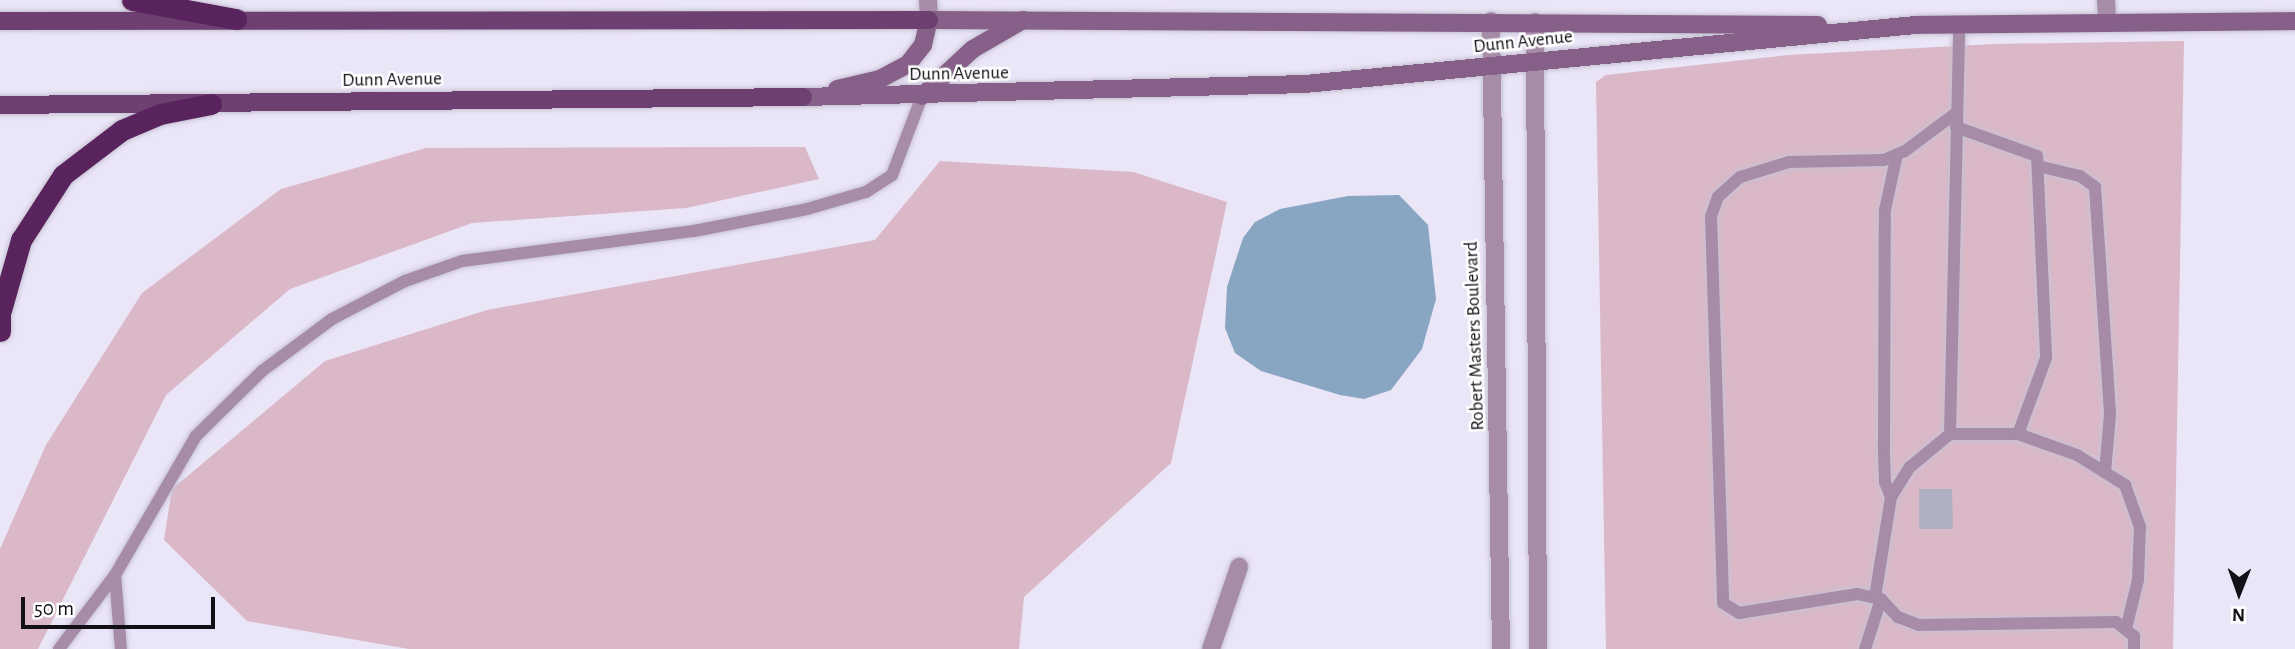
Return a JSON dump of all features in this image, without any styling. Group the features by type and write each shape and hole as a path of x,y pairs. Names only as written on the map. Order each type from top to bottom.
{"highway":[{"path":"132,0 236,19"},
{"path":"1,310 21,240 63,175 122,130 160,114 211,104"},
{"path":"0,302 0,331"}],"main road":[{"path":"803,97 880,79 908,64 923,45 929,20"},
{"name":"Dunn Avenue","path":"0,21 1023,20 1916,25"},
{"path":"922,96 973,50 1023,20"},
{"name":"Dunn Avenue","path":"0,105 922,96 1305,84 1916,25 2295,21"}],"street":[{"path":"928,0 929,20"},
{"path":"2106,0 2107,22"},
{"name":"Robert Masters Boulevard","path":"1491,21 1501,649"},
{"path":"1535,22 1538,649"},
{"path":"1211,649 1239,567"}],"lane":[{"path":"1950,434 1959,23"},
{"path":"59,649 115,575 196,436 261,371 332,319 405,281 462,261 694,231 807,209 866,192 892,175 922,96"},
{"path":"1956,113 1896,154 1856,162 1789,162 1757,170 1727,187 1711,216 1723,603 1739,613 1857,594 1878,598 1898,617 1919,625 2116,621 2134,636 2134,649"},
{"path":"1956,127 2037,156 2046,358 2018,434"},
{"path":"1866,649 1878,598 1891,498 1884,457 1885,210 1896,154"},
{"path":"2038,166 2080,176 2095,187 2109,414 2105,472"},
{"path":"1891,498 1910,467 1950,434 2018,434 2077,454 2125,485 2140,527 2138,580 2126,629"},
{"path":"115,575 121,649"}],"shaded area":[{"path":"2184,41 2173,649 1606,649 1596,82 1606,75 1788,55 1994,44"},
{"path":"805,147 819,179 686,208 472,223 290,289 166,395 38,649 0,649 0,549 46,445 142,293 281,189 426,148"},
{"path":"940,161 1133,172 1227,202 1171,463 1024,597 1019,649 409,649 247,621 164,540 172,489 325,361 487,310 875,240"}],"water":[{"path":"1399,195 1428,225 1436,299 1422,349 1391,390 1364,399 1340,395 1261,371 1235,353 1225,328 1227,287 1243,238 1255,222 1280,209 1348,196"}],"building":[{"path":"1919,489 1952,489 1953,529 1919,529"}]}
